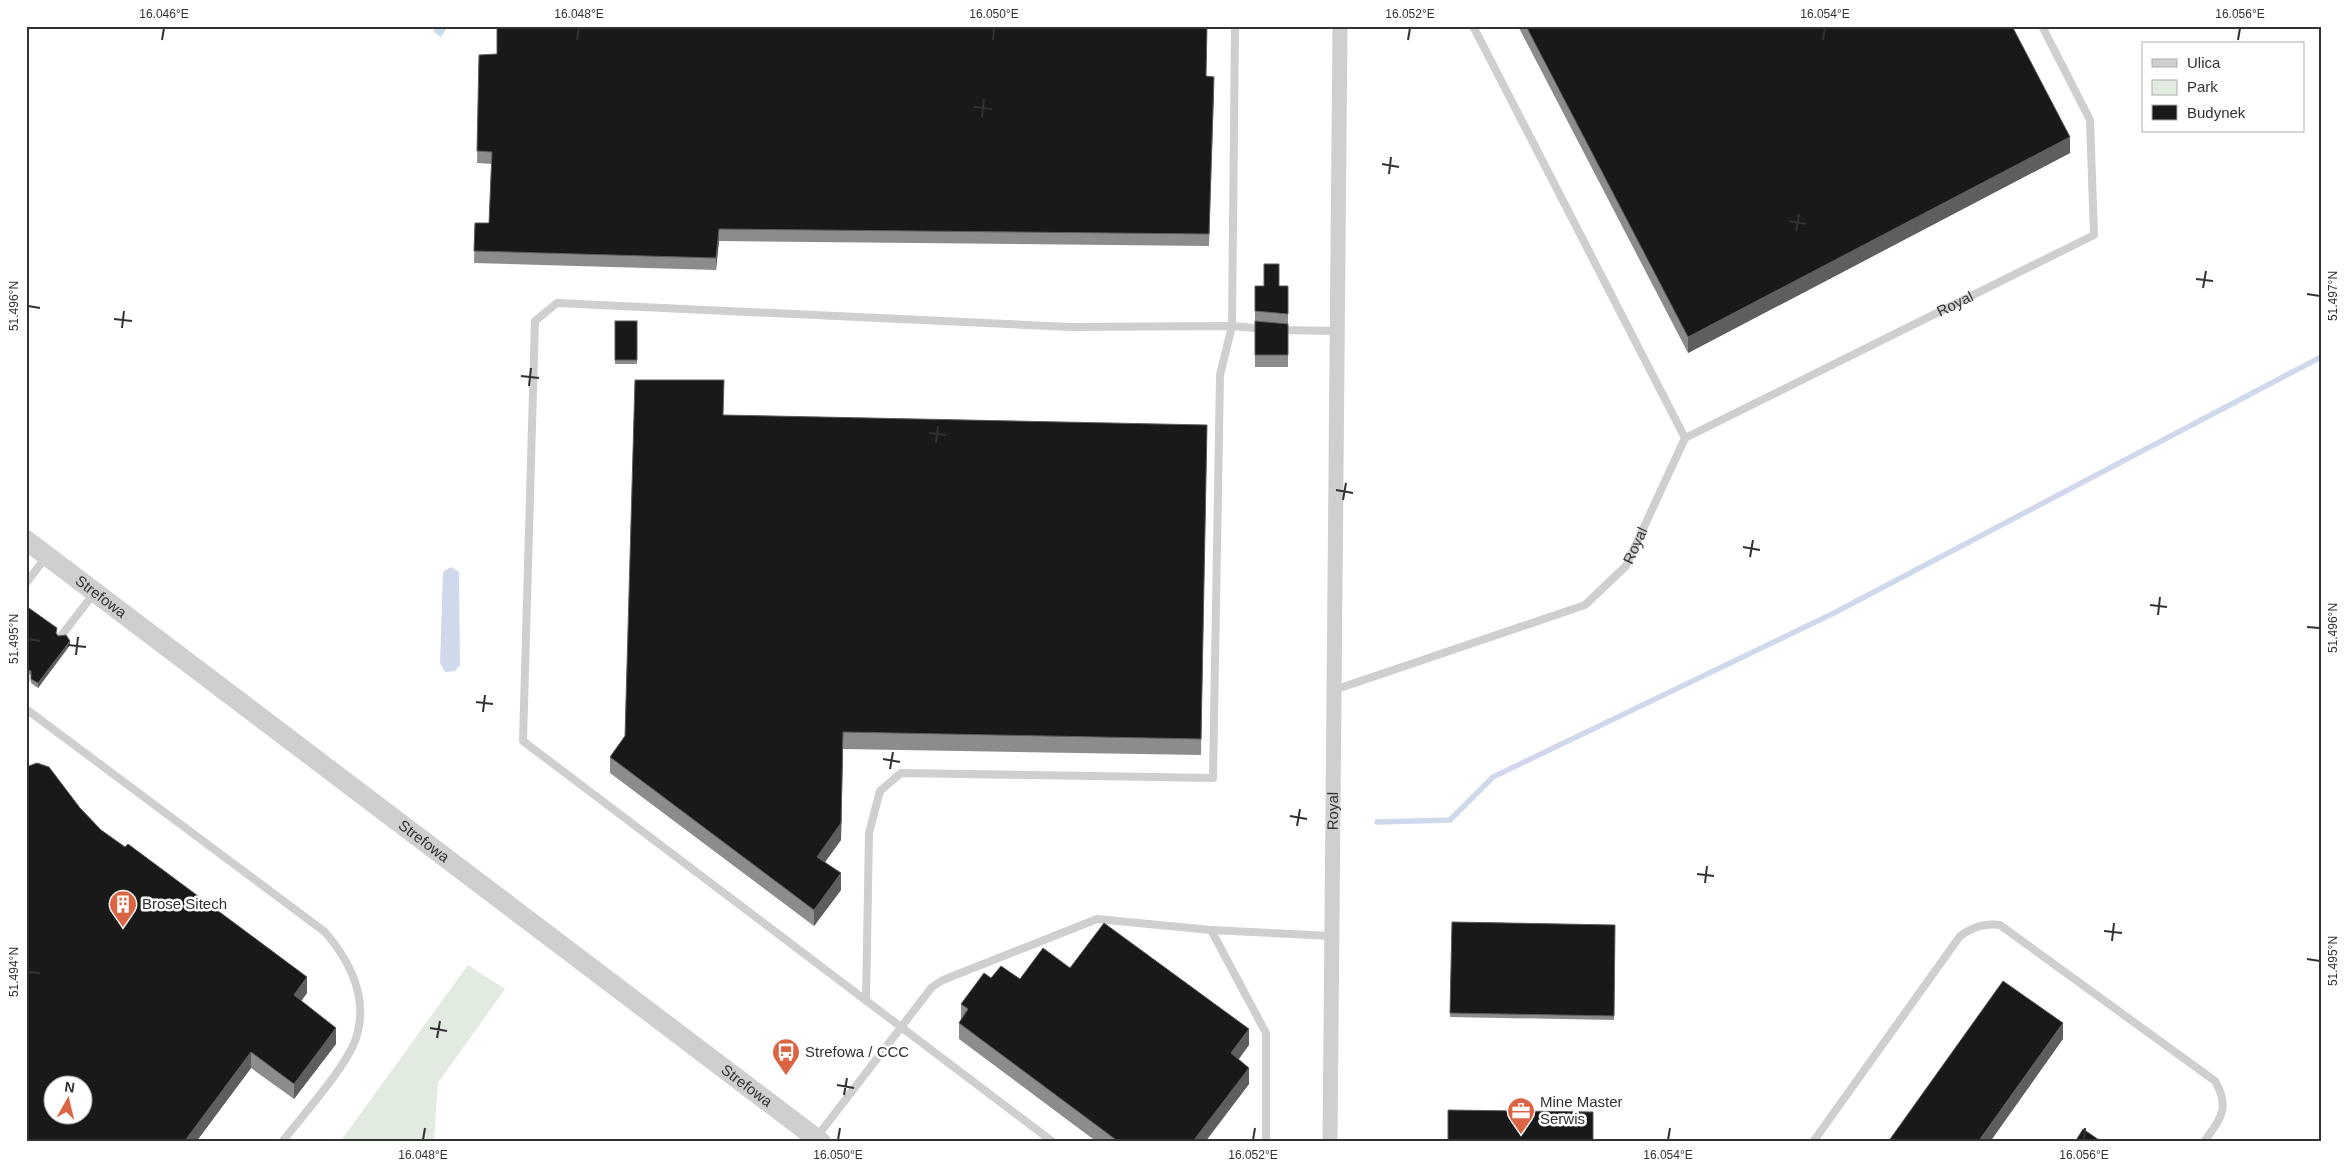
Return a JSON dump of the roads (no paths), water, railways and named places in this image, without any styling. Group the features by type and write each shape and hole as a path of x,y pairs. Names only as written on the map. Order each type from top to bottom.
{"street":[{"path":"1334,690 1340,26"},
{"name":"Strefowa","path":"26,540 818,1140"},
{"name":"Royal","path":"1330,1142 1334,690"}],"lane":[{"path":"866,1001 869,833 880,791 901,773 1213,778 1220,376 1232,326 1235,26"},
{"path":"1474,26 1685,438"},
{"name":"Royal","path":"1334,690 1585,605 1626,566 1685,438 2094,235 2090,120 2042,26"},
{"path":"1053,1142 523,741 535,322 557,303 1070,327 1232,326 1290,331 1337,332"},
{"path":"26,583 48,555"},
{"path":"61,636 95,592"},
{"path":"26,709 325,932 350,966 357,990 360,1011 357,1034 348,1056 282,1142"},
{"path":"818,1140 932,987 942,980 1097,919 1211,930 1332,936"},
{"path":"1813,1142 1960,936 1973,927 1989,923 2000,924 2215,1082 2224,1104 2221,1118 2204,1142"},
{"path":"1211,930 1266,1033 1266,1142"}],"water":[{"path":"434,26 448,26 441,37 434,32"},
{"path":"451,567 459,572 460,665 455,671 445,672 440,663 443,572"}],"waterway":[{"path":"1377,822 1450,820 1493,777 1832,614 2321,357"}],"place":[{"name":"Brose Sitech","path":"123,928"},
{"name":"Strefowa / CCC","path":"786,1076"},
{"name":"Mine Master Serwis","path":"1521,1135"}]}
